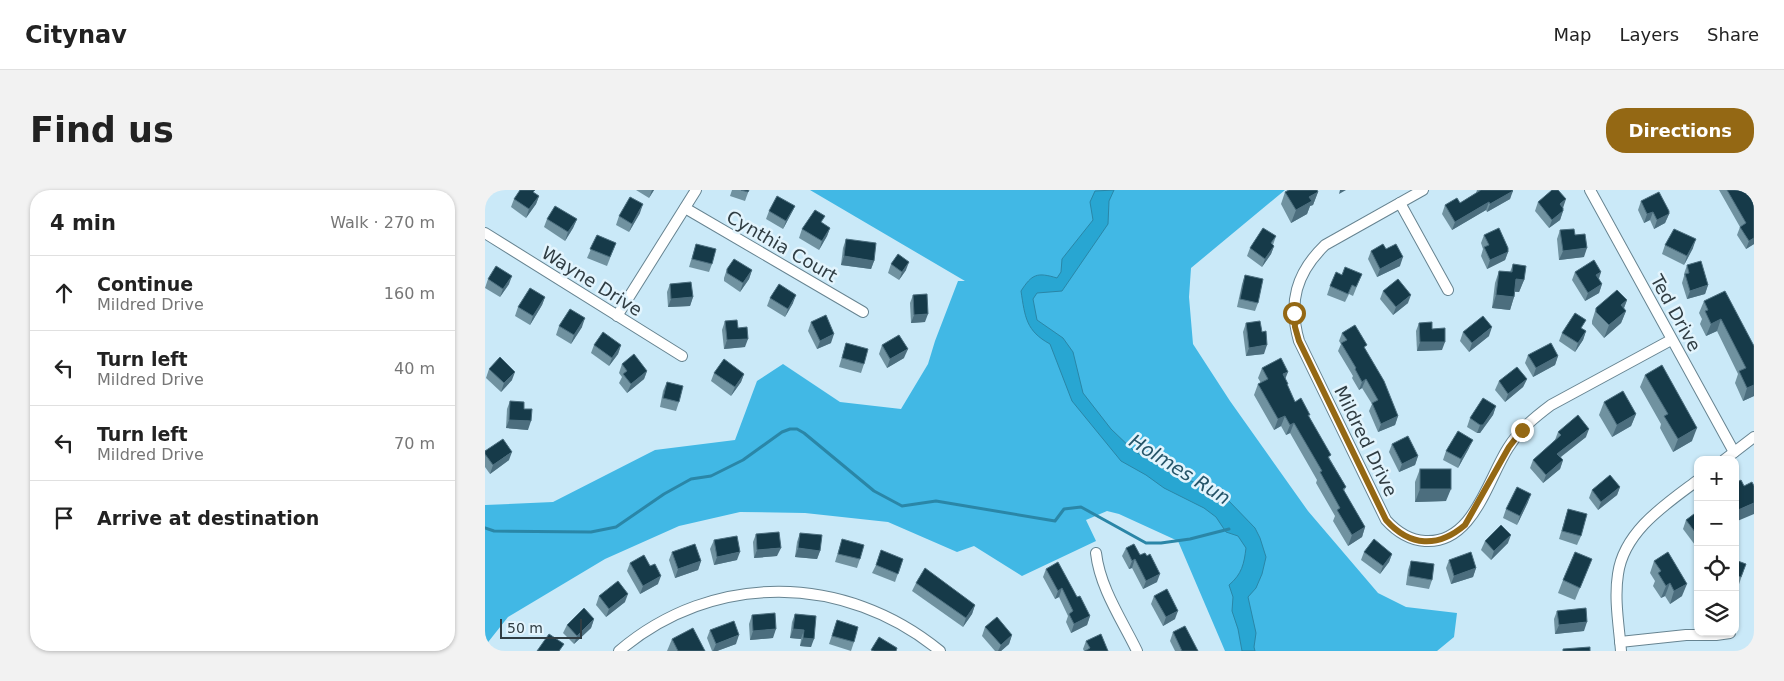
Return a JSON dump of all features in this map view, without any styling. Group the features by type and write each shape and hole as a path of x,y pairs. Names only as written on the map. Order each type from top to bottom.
{"street":[{"path":"617,316 695,190"},
{"name":"Mildred Drive","path":"1423,190 1334,239 1314,256 1299,281 1294,313 1299,341 1386,520 1408,537 1419,541 1431,542 1455,534 1470,519 1509,447 1536,416 1551,405 1671,340"},
{"name":"Ted Drive","path":"1590,190 1734,452"},
{"path":"1400,203 1448,290"},
{"name":"Cynthia Court","path":"685,208 863,312"},
{"name":"Wayne Drive","path":"485,233 682,356"},
{"path":"1729,456 1754,437"},
{"path":"1694,483 1642,526 1630,541 1623,555 1618,573 1617,587 1620,646 1694,635"},
{"path":"1096,553 1097,567 1102,581 1137,651"},
{"path":"619,651 654,625 701,604 743,594 791,592 833,597 871,609 902,624 940,651"}],"shaded area":[{"path":"810,190 1285,190 1191,268 1189,297 1193,344 1230,401 1308,511 1378,593 1406,607 1457,613 1454,637 1437,651 1225,651 1178,541 1119,514 1107,511 1086,520 1096,541 1022,576 974,546 957,552 888,522 805,513 740,512 679,526 605,559 508,617 485,646 485,505 553,502 655,450 735,440 757,381 783,364 840,402 901,409 928,364 958,281 965,281"},
{"path":"1114,190 1109,201 1108,224 1062,291 1037,293 1033,299 1037,320 1063,338 1073,352 1083,393 1111,429 1134,451 1168,471 1207,488 1228,500 1255,528 1266,557 1256,588 1248,597 1256,633 1255,651 1242,651 1232,611 1233,597 1229,585 1242,568 1246,548 1238,536 1226,532 1216,517 1204,508 1164,488 1121,461 1072,401 1050,344 1036,334 1026,316 1021,291 1025,285 1032,278 1040,275 1057,278 1061,272 1062,259 1093,220 1090,202 1095,191"}],"building":[{"path":"520,190 535,190 533,192 539,196 529,209 514,199"},
{"path":"1289,190 1317,190 1318,192 1309,197 1312,201 1296,210 1285,192"},
{"path":"1481,190 1513,191 1490,204 1489,202 1455,222 1445,205 1457,198 1460,203"},
{"path":"1552,190 1558,190 1566,199 1560,204 1563,211 1552,220 1538,202"},
{"path":"1727,190 1748,190 1754,199 1752,201 1754,204 1754,238 1749,241 1740,227 1746,223"},
{"path":"1659,192 1669,214 1657,220 1653,212 1647,214 1641,201"},
{"path":"777,196 795,206 786,221 769,211"},
{"path":"630,197 643,204 632,224 619,216"},
{"path":"555,206 577,219 568,232 547,219"},
{"path":"815,210 825,216 821,222 830,228 822,241 802,229"},
{"path":"1263,228 1276,236 1271,243 1274,246 1265,259 1250,248"},
{"path":"1499,228 1508,252 1490,260 1484,247 1489,245 1484,235"},
{"path":"1574,229 1575,235 1585,234 1587,248 1563,251 1560,230"},
{"path":"1674,229 1696,239 1687,256 1665,245"},
{"path":"597,235 616,243 610,257 590,249"},
{"path":"846,239 876,243 874,261 844,256"},
{"path":"696,244 716,249 712,264 692,259"},
{"path":"1383,244 1386,249 1396,244 1403,257 1380,269 1371,251"},
{"path":"898,254 909,262 902,272 891,264"},
{"path":"734,259 752,270 743,283 727,273 727,269"},
{"path":"1594,260 1601,272 1596,275 1602,284 1588,293 1575,272"},
{"path":"1701,261 1708,285 1690,291 1685,274 1689,273 1687,265"},
{"path":"1513,264 1526,266 1524,280 1516,279 1514,297 1496,295 1499,271 1512,272"},
{"path":"496,266 512,276 503,289 488,279"},
{"path":"1345,267 1362,274 1356,287 1352,285 1348,294 1330,286 1336,272 1342,275"},
{"path":"1245,275 1263,279 1258,303 1240,299"},
{"path":"1398,279 1411,295 1396,307 1383,291"},
{"path":"691,282 693,297 671,299 670,284"},
{"path":"779,284 796,295 788,309 770,298"},
{"path":"530,288 545,297 533,316 518,307"},
{"path":"1617,290 1627,300 1621,305 1626,311 1609,325 1596,312 1596,308"},
{"path":"1725,291 1754,346 1754,385 1747,388 1739,371 1746,368 1721,319 1711,324 1705,311 1708,310 1704,301"},
{"path":"927,294 928,314 914,315 913,295"},
{"path":"570,309 585,318 574,335 559,326"},
{"path":"1575,313 1586,320 1581,328 1586,331 1578,343 1562,333"},
{"path":"826,315 834,334 820,341 811,322"},
{"path":"1483,316 1492,327 1472,343 1463,332"},
{"path":"737,320 738,328 747,327 748,339 727,340 725,321"},
{"path":"1260,321 1262,332 1266,331 1267,345 1249,348 1246,323"},
{"path":"1432,322 1432,329 1445,328 1445,342 1420,342 1419,323"},
{"path":"1355,325 1367,345 1364,347 1384,381 1398,416 1381,424 1372,403 1378,400 1366,379 1362,382 1341,343 1347,340 1342,333"},
{"path":"603,332 621,345 612,358 594,345"},
{"path":"899,335 908,349 890,359 882,345"},
{"path":"846,343 868,349 864,364 842,358"},
{"path":"1551,343 1558,356 1536,368 1528,355"},
{"path":"634,354 647,371 631,384 623,374 627,371 622,364"},
{"path":"500,357 515,372 504,383 489,369"},
{"path":"1281,358 1288,372 1283,374 1295,402 1301,398 1310,415 1308,415 1331,455 1328,457 1346,487 1343,489 1365,527 1352,535 1337,510 1340,508 1320,472 1322,471 1294,423 1290,425 1285,416 1278,419 1258,384 1268,379 1262,368"},
{"path":"724,359 744,374 735,387 714,373"},
{"path":"1662,365 1697,428 1678,439 1664,416 1668,414 1645,375"},
{"path":"1517,367 1527,379 1508,394 1499,381"},
{"path":"667,382 683,386 679,402 663,398"},
{"path":"1623,391 1636,414 1617,425 1604,402"},
{"path":"1483,398 1496,406 1483,425 1480,425 1470,418"},
{"path":"510,401 524,402 524,409 532,409 531,421 509,420"},
{"path":"1578,415 1589,429 1557,454 1563,460 1546,475 1533,460 1561,435 1558,432"},
{"path":"1458,431 1473,440 1461,459 1446,451"},
{"path":"1408,436 1418,456 1402,464 1392,444"},
{"path":"503,439 512,452 493,465 485,451"},
{"path":"1420,469 1451,469 1451,489 1420,489"},
{"path":"1610,475 1620,487 1601,502 1592,490"},
{"path":"1741,480 1744,486 1752,482 1754,486 1754,503 1739,510 1739,501 1739,481"},
{"path":"1517,487 1531,494 1520,516 1506,509"},
{"path":"1568,509 1587,514 1581,536 1562,531"},
{"path":"1694,514 1694,531 1686,520"},
{"path":"1501,525 1511,535 1494,551 1485,541"},
{"path":"779,532 781,548 757,550 756,534"},
{"path":"800,533 822,535 820,551 798,548"},
{"path":"737,536 740,552 717,557 714,540"},
{"path":"842,539 864,545 860,559 838,554"},
{"path":"1374,539 1392,554 1383,566 1364,552"},
{"path":"695,544 701,561 678,569 672,552"},
{"path":"1134,544 1140,555 1145,553 1147,556 1150,554 1160,574 1146,581 1135,559 1132,561 1126,548"},
{"path":"881,550 903,559 898,574 876,565"},
{"path":"1471,552 1476,568 1454,576 1449,560"},
{"path":"1575,552 1592,559 1580,588 1563,580"},
{"path":"1668,552 1687,584 1674,591 1670,583 1666,586 1658,573 1661,571 1654,561"},
{"path":"644,555 650,566 655,564 661,576 643,586 630,563"},
{"path":"1411,561 1434,564 1432,580 1409,576"},
{"path":"1739,561 1746,564 1741,577 1739,576"},
{"path":"1058,562 1077,597 1080,596 1090,616 1074,624 1069,614 1073,611 1062,588 1058,591 1046,569"},
{"path":"925,568 975,605 966,618 916,583"},
{"path":"618,581 628,594 609,609 599,596"},
{"path":"1167,589 1178,611 1166,617 1154,596"},
{"path":"584,608 594,619 577,636 567,625"},
{"path":"1586,608 1587,622 1559,625 1557,611"},
{"path":"775,613 776,629 753,631 752,615"},
{"path":"795,614 816,616 814,639 803,638 804,630 793,629"},
{"path":"997,617 1012,635 1001,645 985,627"},
{"path":"837,620 858,627 854,642 832,636"},
{"path":"734,621 739,635 716,644 710,630"},
{"path":"1185,626 1198,651 1182,651 1173,632"},
{"path":"693,628 705,651 678,651 672,639"},
{"path":"549,634 564,644 559,651 537,651"},
{"path":"1101,634 1108,651 1085,651 1090,648 1086,641"},
{"path":"879,637 897,648 896,651 871,650"},
{"path":"1590,647 1590,651 1563,651 1563,649"}],"waterway":[{"path":"485,528 494,531 591,532 616,527 664,494 691,479 711,476 743,460 782,432 797,429 874,491 902,506 936,501 1055,521 1064,509 1081,507 1146,543 1190,539 1229,529"}],"route":[{"path":"1294,313 1299,341 1386,520 1408,537 1419,541 1431,542 1455,534 1465,525 1509,447 1522,430"}],"water label":[{"name":"Holmes Run","path":"1180,469"}]}
